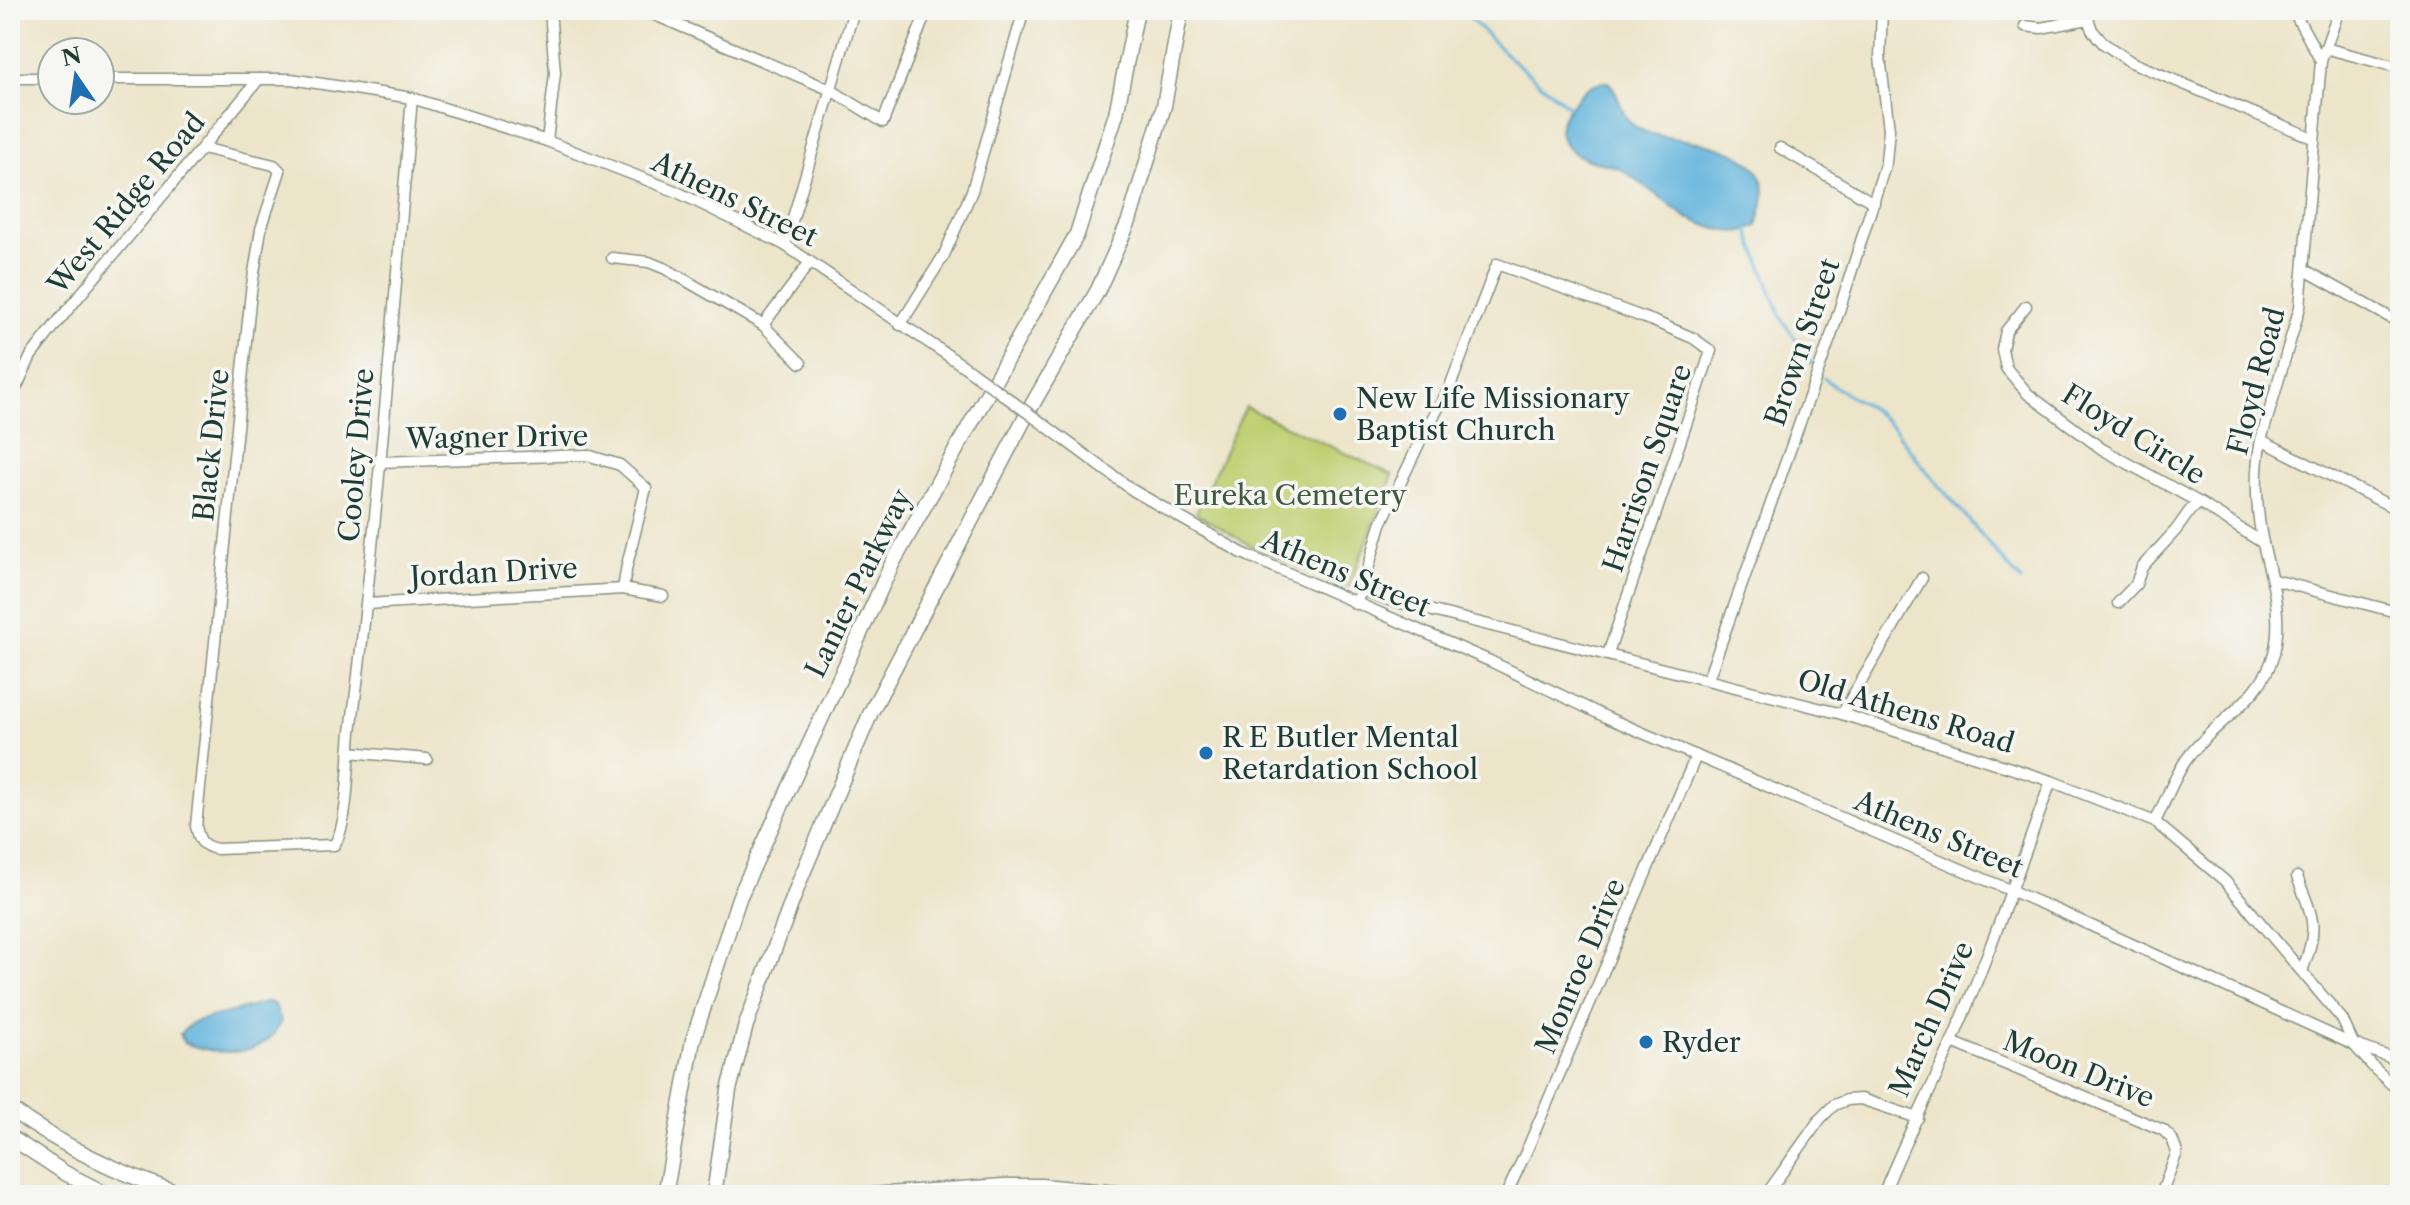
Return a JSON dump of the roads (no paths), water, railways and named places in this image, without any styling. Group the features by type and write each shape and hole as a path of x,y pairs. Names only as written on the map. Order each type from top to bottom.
{"highway":[{"name":"Lanier Parkway","path":"665,1195 693,1040 739,898 892,564 1077,234 1116,114 1137,10"},
{"path":"714,1195 729,1090 746,1025 800,880 871,712 1028,412 1098,290 1129,221 1164,106 1181,10"},
{"path":"10,1109 104,1164 184,1195"},
{"path":"10,1137 65,1173 108,1195"},
{"path":"872,1195 1041,1186 1138,1195"}],"street":[{"path":"547,141 555,73 550,10"},
{"path":"643,10 831,90 883,122 927,10"},
{"path":"785,245 854,10"},
{"path":"900,325 944,255 972,191 1024,10"},
{"name":"Brown Street","path":"1708,679 1832,333 1886,162 1889,129 1880,57 1882,10"},
{"path":"2293,10 2321,61"},
{"name":"Floyd Road","path":"2155,822 2192,752 2264,680 2274,653 2277,635 2274,580 2263,543 2256,480 2261,440 2295,331 2305,270 2321,61 2339,10"},
{"path":"2025,26 2041,28 2086,15 2103,43 2131,62 2313,138"},
{"path":"2325,48 2400,68"},
{"path":"10,78 36,78"},
{"name":"Athens Street","path":"116,79 291,79 412,98 547,141 675,191 785,245 965,367 1134,491 1242,553 1490,661 1608,718 2012,892 2354,1045 2400,1092"},
{"name":"West Ridge Road","path":"10,401 31,356 259,79"},
{"name":"Cooley Drive","path":"345,816 412,98"},
{"name":"Black Drive","path":"202,148 274,165 280,171 261,229 251,292 196,826 205,847 217,849 334,845 345,816"},
{"path":"1780,148 1874,203"},
{"path":"612,258 649,262 666,269 763,325 801,363"},
{"path":"763,325 810,262"},
{"name":"Harrison Square","path":"1362,590 1381,524 1424,433 1449,389 1497,264 1653,321 1693,338 1711,351 1608,654"},
{"path":"2305,270 2400,323"},
{"name":"Floyd Circle","path":"2026,306 2006,331 2002,349 2006,368 2028,394 2102,449 2200,503 2263,543"},
{"path":"2261,440 2400,511"},
{"name":"Wagner Drive","path":"380,462 587,455 620,465 646,488 623,589"},
{"path":"2118,603 2136,584 2142,567 2191,509 2200,503"},
{"path":"1842,714 1922,578"},
{"path":"2274,580 2400,613"},
{"name":"Jordan Drive","path":"367,604 623,589 663,596"},
{"path":"1355,604 1362,590"},
{"name":"Old Athens Road","path":"1362,590 1389,600 1842,714 2051,781 2155,822 2225,881 2342,1019 2354,1045"},
{"path":"349,752 427,759"},
{"name":"Monroe Drive","path":"1506,1195 1696,756"},
{"name":"March Drive","path":"1766,1195 1820,1119 1834,1105 1861,1099 1918,1118 2012,892 2051,781"},
{"path":"2297,877 2314,928 2312,946 2302,971"},
{"name":"Moon Drive","path":"1952,1042 2163,1130 2172,1139 2177,1152 2161,1195"},
{"path":"2354,1045 2400,1061"},
{"path":"1883,1195 1901,1148 1918,1118"}],"water":[{"path":"1608,82 1628,119 1638,128 1657,135 1719,147 1752,164 1764,188 1757,226 1730,232 1686,217 1620,169 1588,160 1568,147 1563,141 1560,127 1566,112 1587,88"},
{"path":"269,1002 275,1005 281,1021 274,1034 252,1049 239,1052 211,1050 184,1043 180,1034 193,1022"}],"waterway":[{"path":"1462,10 1509,57 1569,107"},
{"path":"1748,230 1782,319 1812,364"},
{"path":"1824,378 1872,409 1894,428 2021,581"}],"place":[{"name":"New Life Missionary Baptist Church","path":"1340,414"},
{"name":"R E Butler Mental Retardation School","path":"1206,753"},
{"name":"Ryder","path":"1646,1042"}],"park label":[{"name":"Eureka Cemetery","path":"1290,495"}]}
